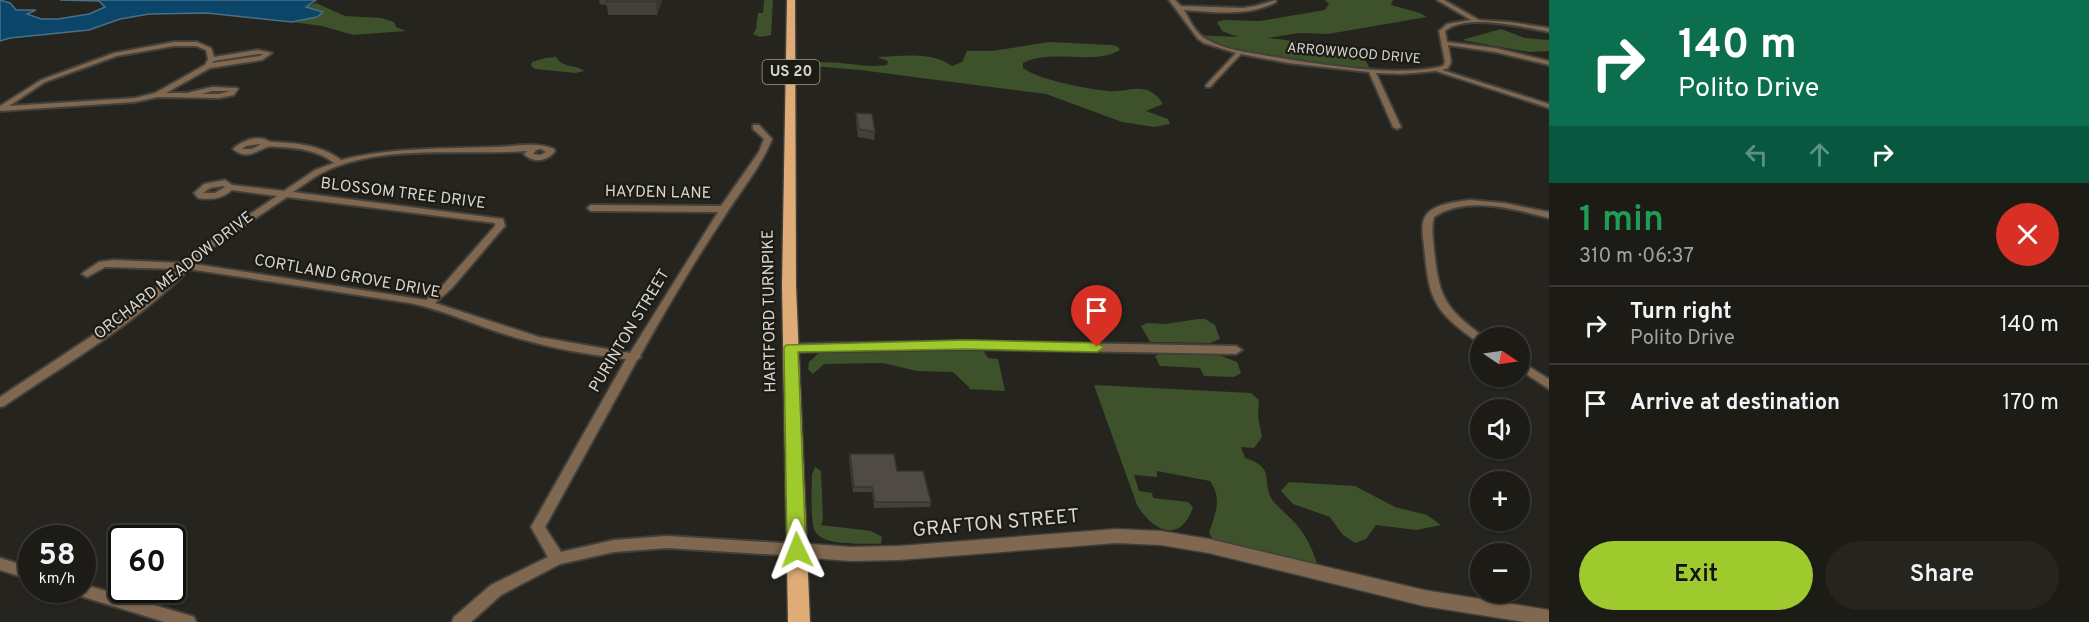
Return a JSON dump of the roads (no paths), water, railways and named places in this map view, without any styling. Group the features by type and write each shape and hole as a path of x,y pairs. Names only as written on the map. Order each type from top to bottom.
{"main road":[{"name":"HARTFORD TURNPIKE","path":"791,0 789,266 799,622"}],"street":[{"name":"ARROWWOOD DRIVE","path":"1172,0 1198,38 1216,47 1239,54 1413,74 1439,71 1447,65 1442,31 1447,25 1479,22 1549,30"},
{"path":"1440,0 1479,22"},
{"path":"1179,8 1239,9 1267,5 1274,1"},
{"path":"1444,43 1495,50 1549,63"},
{"path":"189,95 212,89 236,89 232,94 219,96 157,95 116,102 0,109 44,81 116,54 164,45 197,44 209,49 210,62"},
{"path":"157,95 210,62 258,52 269,53 262,58 210,62"},
{"path":"1208,86 1239,54"},
{"path":"1371,70 1397,127"},
{"path":"1439,71 1549,106"},
{"name":"PURINTON STREET","path":"557,559 538,527 579,450 725,209 767,145 768,139 756,127"},
{"path":"266,144 317,150 332,156 338,162"},
{"name":"ORCHARD MEADOW DRIVE","path":"0,403 127,316 187,266 201,251 284,194 338,162 372,155 437,150 533,149"},
{"name":"BLOSSOM TREE DRIVE","path":"230,187 500,222 500,226 448,286 429,303"},
{"path":"1470,331 1447,312 1436,296 1432,282 1427,226 1430,216 1445,207 1471,203 1504,206 1549,215"},
{"name":"HAYDEN LANE","path":"591,208 725,209"},
{"name":"CORTLAND GROVE DRIVE","path":"87,273 106,261 187,266 429,303 525,337 635,357"},
{"path":"791,348 966,345 1236,350"},
{"path":"1530,372 1549,384"},
{"name":"GRAFTON STREET","path":"459,622 496,590 557,559 614,546 667,542 851,554 899,553 1106,537 1161,538 1209,546 1424,598 1549,618"},
{"path":"0,564 18,570"},
{"path":"96,594 188,622"}],"water":[{"path":"0,0 10,3 16,10 36,10 27,14 41,19 89,14 105,7 99,1 60,0 316,0 306,7 323,12 317,17 292,22 207,13 149,14 120,19 89,30 0,41"}]}
